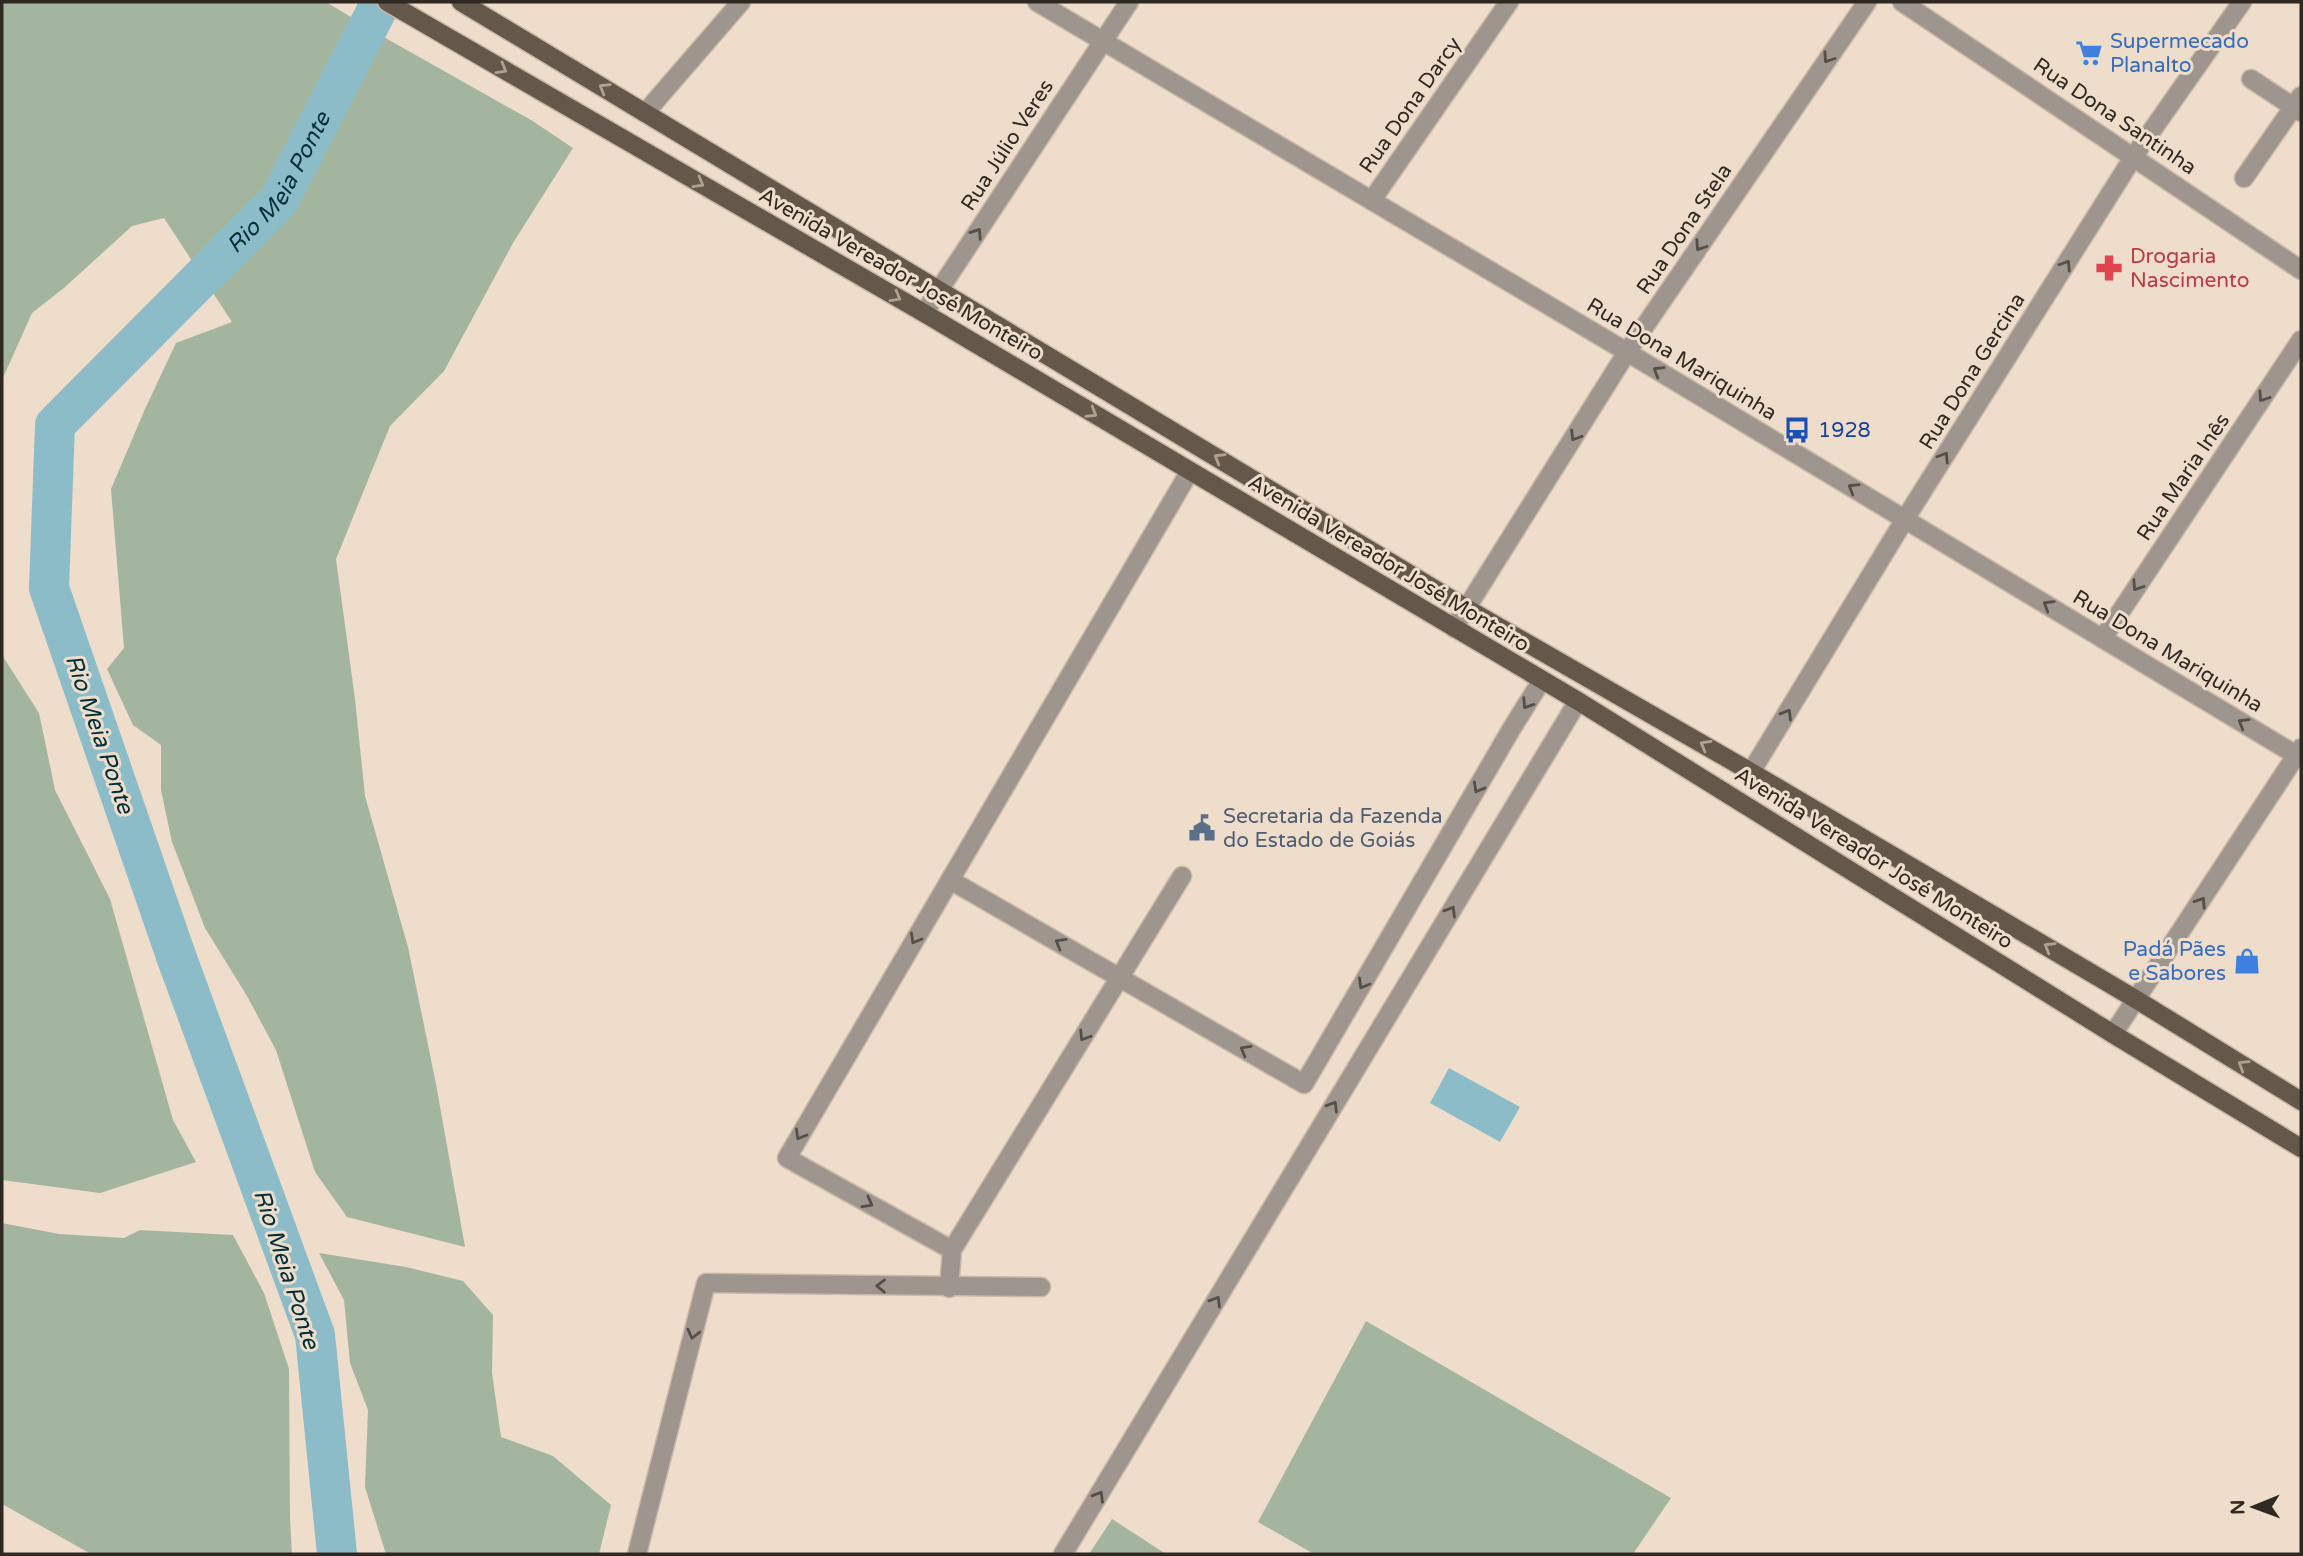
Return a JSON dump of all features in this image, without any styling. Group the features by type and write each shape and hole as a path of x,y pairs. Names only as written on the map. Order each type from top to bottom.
{"main road":[{"name":"Avenida Vereador José Monteiro","path":"387,2 924,313 1578,701 2301,1148"},
{"name":"Avenida Vereador José Monteiro","path":"461,2 1466,608 1751,772 2137,1000 2301,1101"}],"street":[{"path":"645,113 741,2"},
{"name":"Rua Dona Mariquinha","path":"1037,2 2300,754"},
{"name":"Rua Júlio Veres","path":"924,313 1129,2"},
{"name":"Rua Dona Darcy","path":"1372,200 1509,2"},
{"name":"Rua Dona Stela","path":"1454,628 1628,352 1867,2"},
{"name":"Rua Dona Santinha","path":"1902,2 2301,270"},
{"name":"Rua Dona Gercina","path":"1751,772 1905,519 2134,156 2242,2"},
{"path":"2244,178 2299,105 2251,79"},
{"name":"Rua Maria Inês","path":"2103,638 2301,340"},
{"path":"952,1250 787,1158 1190,471"},
{"path":"950,880 1304,1084 1511,728 1542,680"},
{"path":"1063,1554 1578,701"},
{"path":"2113,1034 2300,754"},
{"path":"949,1288 952,1250 1182,876"},
{"path":"637,1554 706,1283 1041,1287"}],"green space":[{"path":"2,2 326,2 531,120 573,148 513,243 444,371 390,426 336,559 365,796 408,947 465,1247 347,1217 315,1172 276,1050 205,928 172,842 161,790 161,745 133,725 107,669 124,648 111,489 176,343 232,322 164,218 132,226 64,288 32,313 2,380"},
{"path":"2,655 39,713 55,790 110,899 173,1120 196,1162 100,1193 2,1180"},
{"path":"2,1223 59,1234 124,1238 140,1230 233,1235 264,1293 289,1369 292,1554 91,1554 2,1504"},
{"path":"319,1253 406,1267 463,1281 493,1315 492,1373 501,1437 553,1456 611,1505 599,1554 386,1554 365,1487 368,1410 350,1363 344,1300"},
{"path":"1366,1321 1671,1498 1633,1554 1314,1554 1258,1522"},
{"path":"1112,1519 1166,1554 1089,1554"}],"water":[{"path":"1449,1068 1520,1107 1500,1142 1430,1103"}],"waterway":[{"name":"Rio Meia Ponte","path":"337,1554 315,1335 176,956 49,588 55,425 279,200 381,2"}],"place":[{"name":"Supermecado Planalto","path":"2089,53"},
{"name":"Drogaria Nascimento","path":"2109,268"},
{"name":"1928","path":"1797,430"},
{"name":"Secretaria da Fazenda do Estado de Goiás","path":"1202,828"},
{"name":"Padá Pães e Sabores","path":"2247,961"}]}
